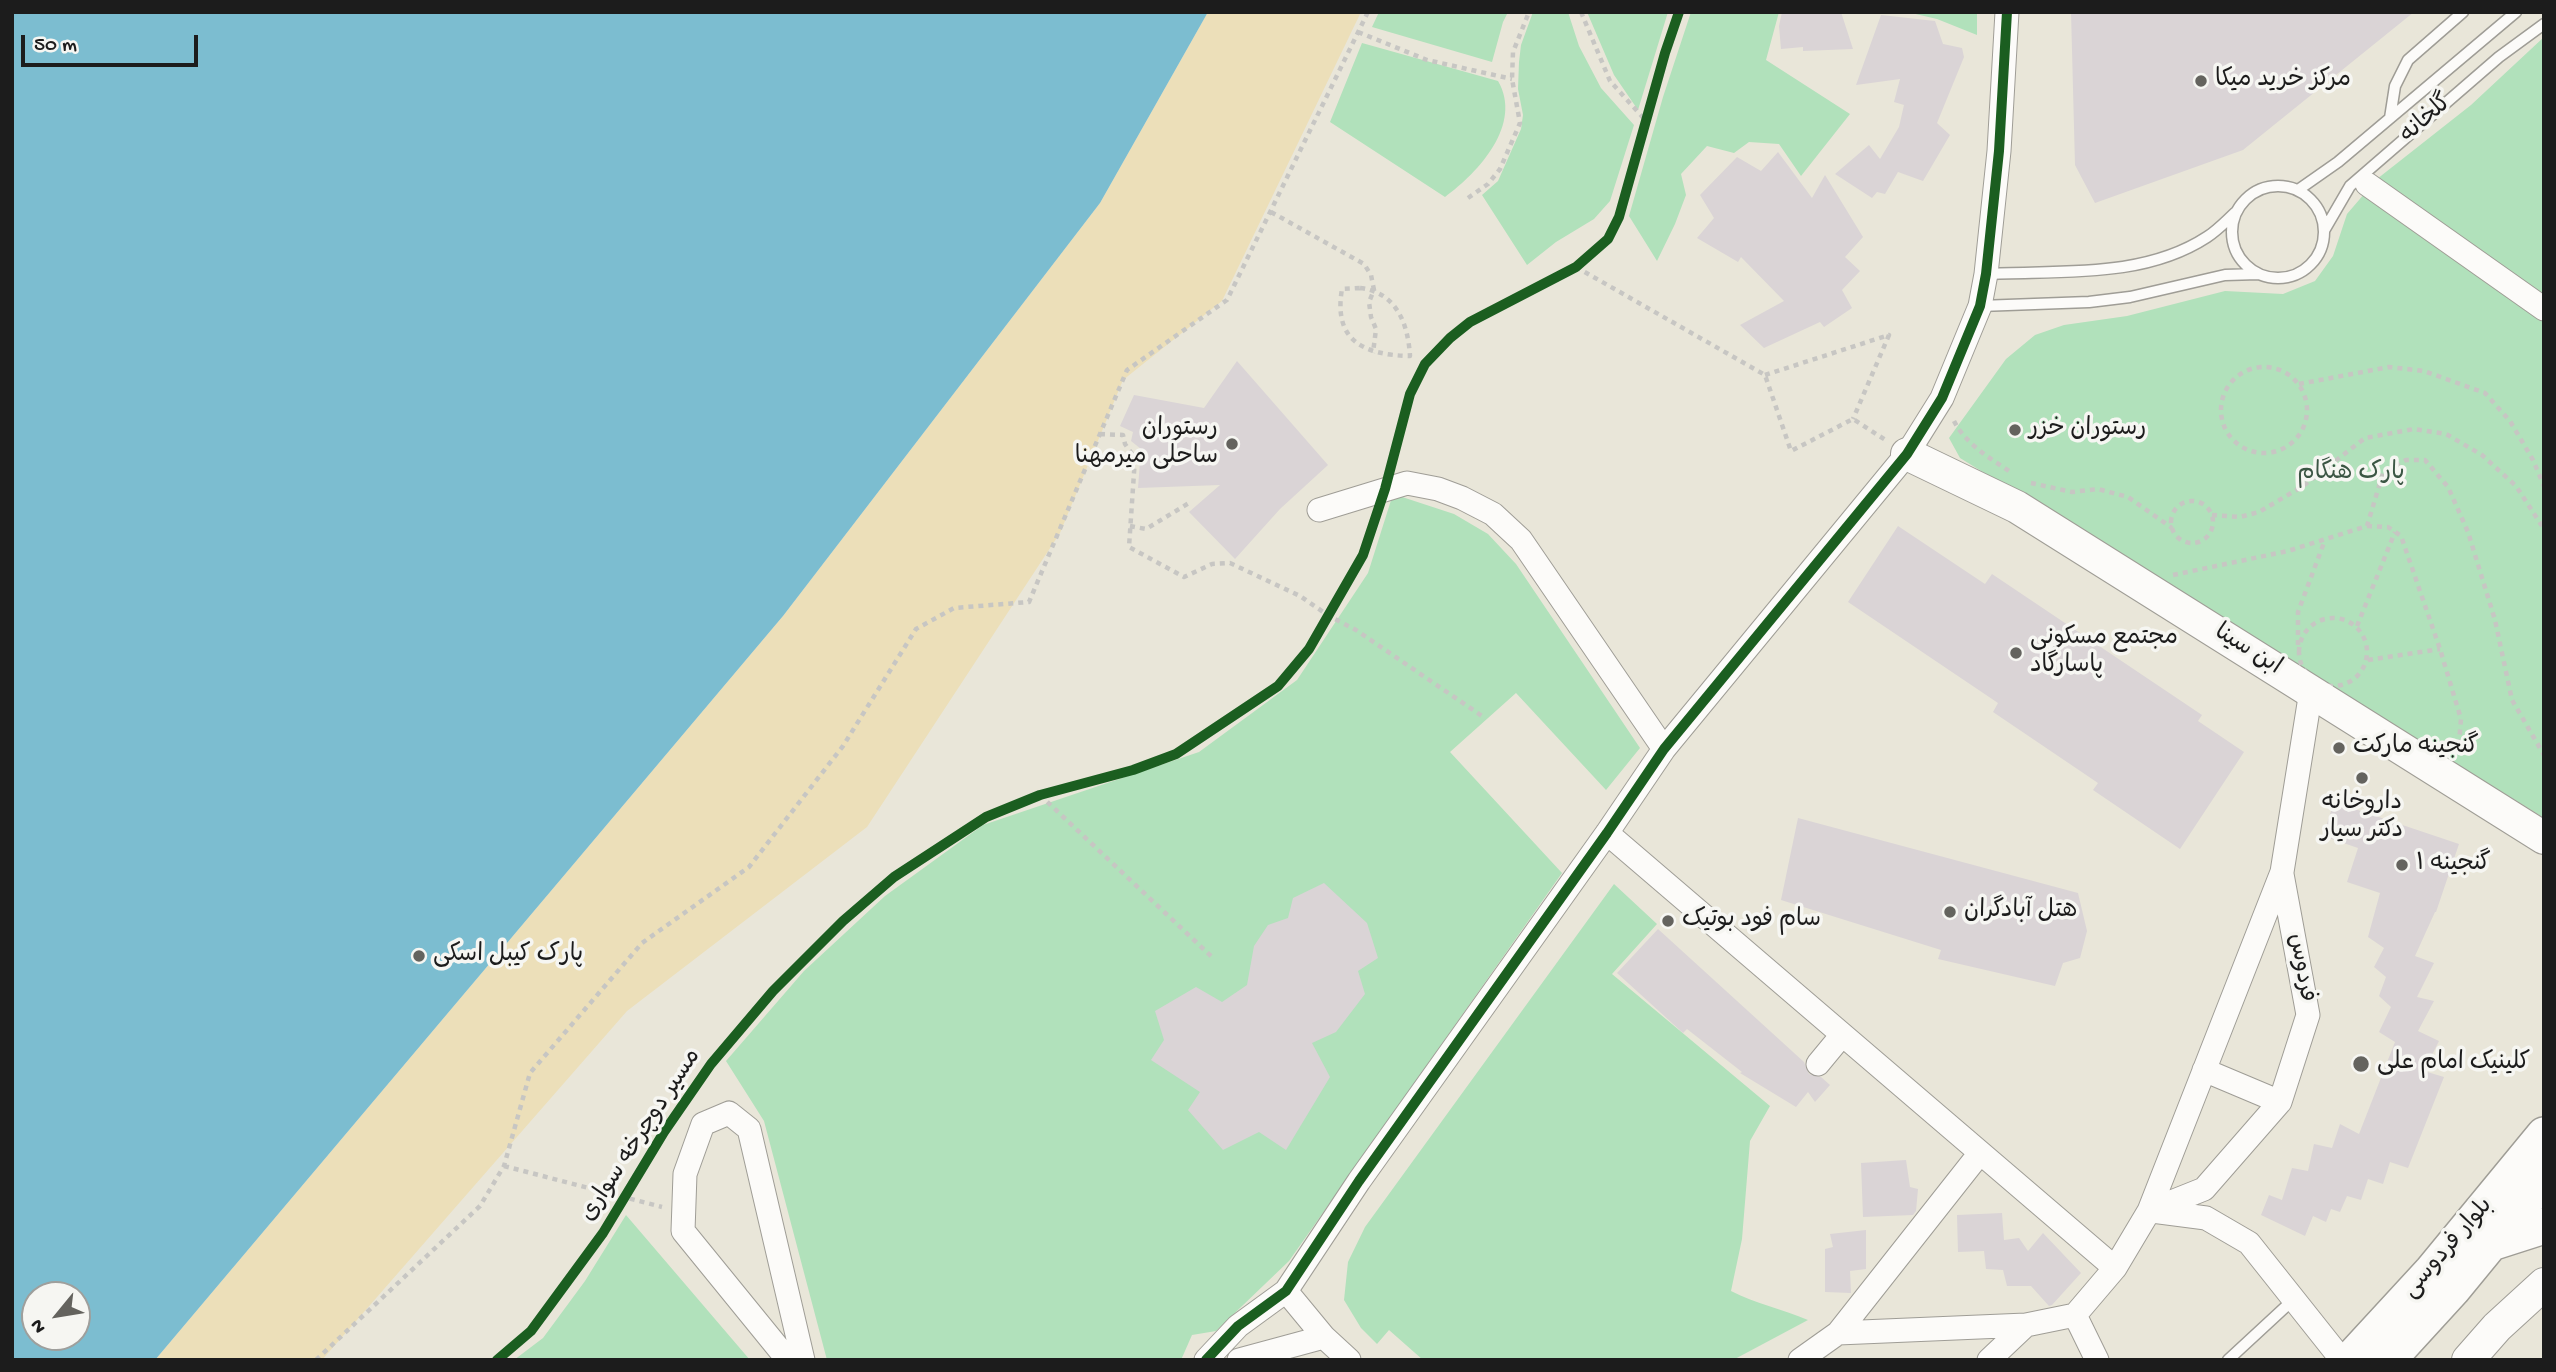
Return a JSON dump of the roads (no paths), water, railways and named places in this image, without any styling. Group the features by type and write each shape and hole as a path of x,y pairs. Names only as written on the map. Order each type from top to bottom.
{"main road":[{"name":"بلوار فردوسی","path":"2388,1360 2454,1289 2491,1243 2541,1159"},
{"name":"بلوار فردوسی","path":"2350,1360 2541,1159"},
{"path":"2491,1243 2544,1226"}],"street":[{"path":"1206,1360 1238,1326 1286,1291 1359,1181 1664,750 1907,454 1942,398 1980,306 1986,274 1999,150 2007,12"},
{"path":"2367,184 2544,309"},
{"name":"ابن سینا","path":"1907,454 2017,507 2544,838"},
{"path":"1319,510 1407,483 1438,489 1493,514 1521,540 1664,750"},
{"name":"فردوس","path":"2075,1315 2115,1268 2149,1211 2282,872 2311,691"},
{"path":"1607,834 2115,1268"},
{"name":"فردوس","path":"2149,1211 2204,1189 2280,1102 2308,1015 2282,872"},
{"path":"1818,1064 1842,1035"},
{"path":"2204,1070 2280,1102"},
{"path":"788,1360 683,1231 685,1174 703,1124 729,1113 748,1129 803,1360"},
{"path":"1800,1360 1838,1333 1980,1153"},
{"path":"2149,1211 2206,1218 2249,1243 2342,1360"},
{"path":"2468,1360 2497,1327 2544,1284"},
{"path":"1286,1291 1324,1337 1349,1360"},
{"path":"1838,1333 2026,1325 2075,1315 2097,1360"},
{"path":"1989,1360 2026,1325"},
{"path":"1239,1360 1324,1337"}],"lane":[{"path":"2390,118 2395,86 2408,60 2463,12"},
{"name":"گلخانه","path":"2298,190 2338,162 2516,12"},
{"name":"گلخانه","path":"2325,229 2350,186 2499,57 2544,24"},
{"path":"1980,306 2089,302 2130,297 2225,275 2258,274 2282,279 2305,271 2321,253 2325,229 2317,206 2298,190 2275,186 2252,194 2208,237 2167,257 2087,271 1986,274"},
{"path":"2236,212 2232,236 2240,258 2258,274"},
{"path":"2228,1360 2294,1300"}],"water":[{"path":"12,12 1208,12 1100,203 783,616 155,1360 12,1360"}],"place":[{"name":"مرکز خرید میکا","path":"2201,81"},
{"name":"رستوران خزر","path":"2015,430"},
{"name":"رستوران ساحلی میرمهنا","path":"1232,444"},
{"name":"مجتمع مسکونی پاسارگاد","path":"2016,653"},
{"name":"گنجینه مارکت","path":"2339,748"},
{"name":"داروخانه دکتر سیار","path":"2362,778"},
{"name":"گنجینه ۱","path":"2402,865"},
{"name":"هتل آبادگران","path":"1950,912"},
{"name":"سام فود بوتیک","path":"1668,921"},
{"name":"پارک کیبل اسکی","path":"419,956"},
{"name":"کلینیک امام علی","path":"2361,1064"}],"park label":[{"name":"پارک هنگام","path":"2351,474"}]}
